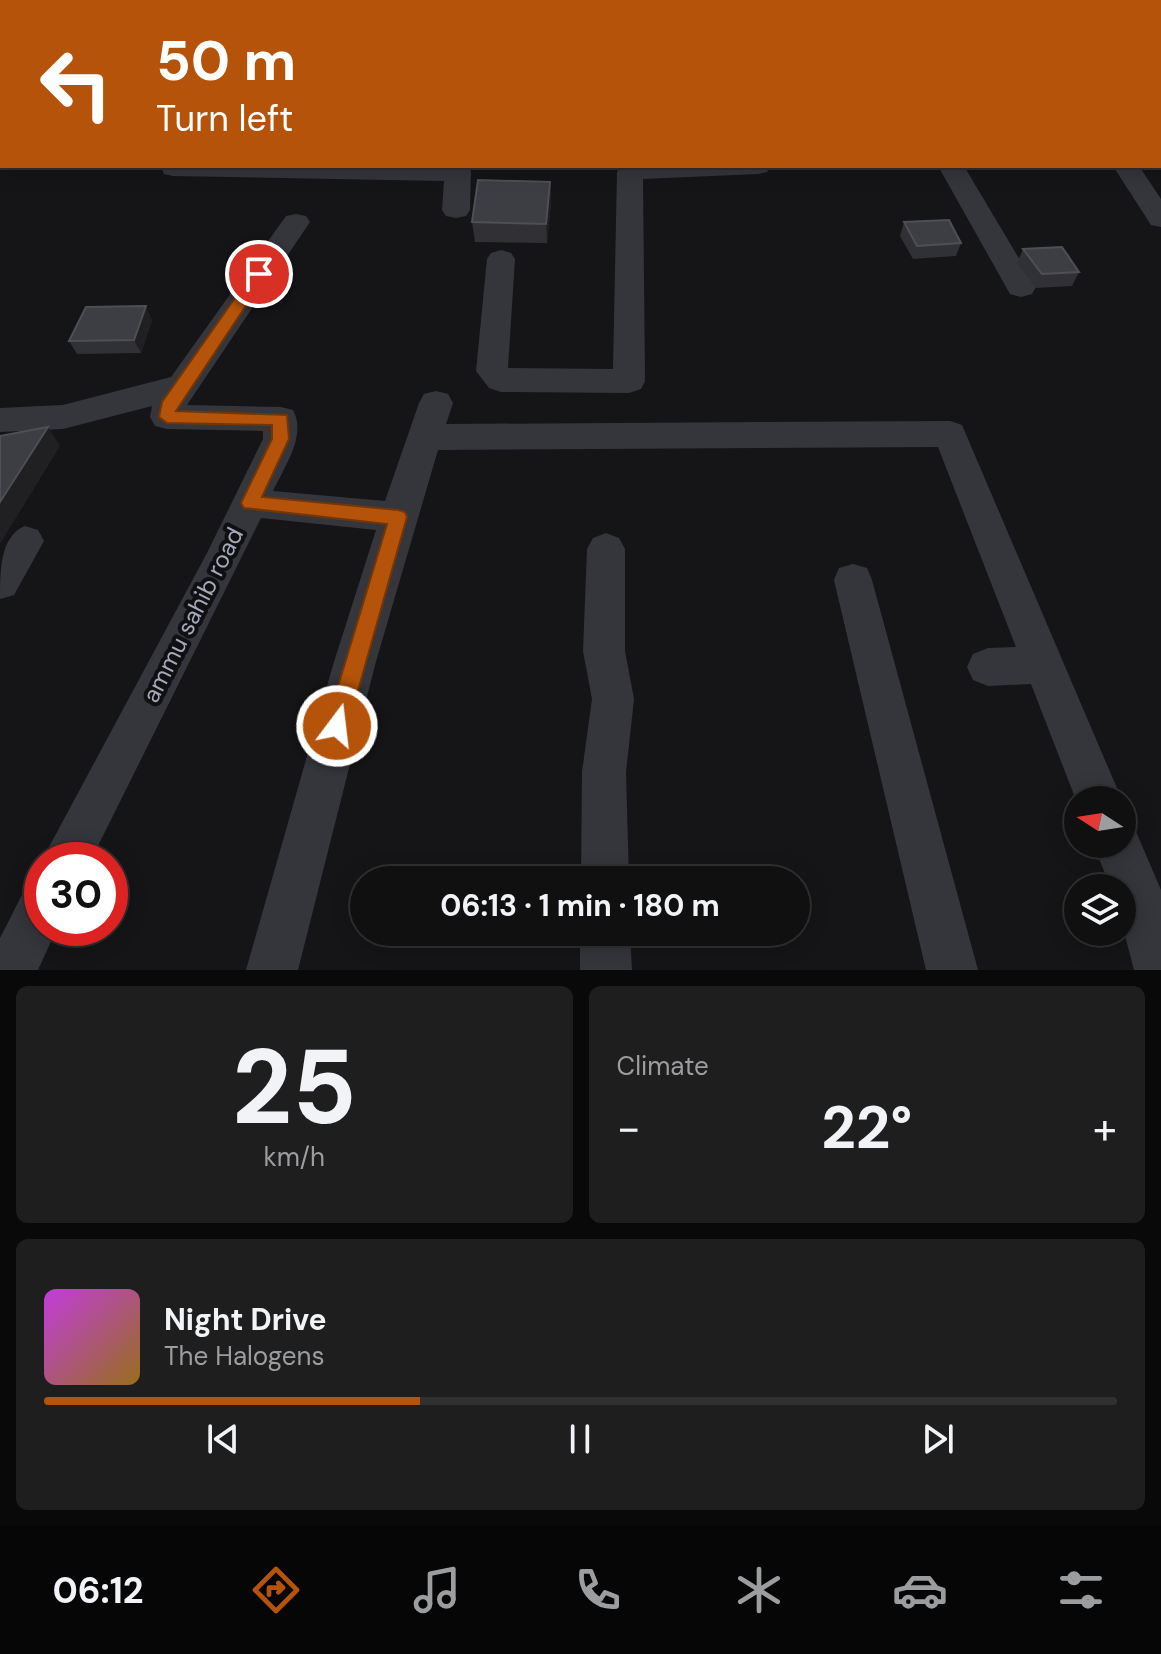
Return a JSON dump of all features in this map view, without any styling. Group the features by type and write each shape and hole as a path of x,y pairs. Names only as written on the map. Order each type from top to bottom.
{"street":[{"path":"173,168 458,170 456,210"},
{"path":"501,259 492,371 501,380 629,381 630,172 715,168"},
{"path":"952,168 1021,287"},
{"path":"1127,168 1161,219"},
{"name":"ammu sahib road","path":"75,842 280,439 281,419 167,417 168,407 296,222"},
{"path":"0,420 63,417 182,386"},
{"path":"272,970 354,665 430,420 950,434 1093,786"},
{"path":"250,503 398,517"},
{"path":"0,583 25,541"},
{"path":"605,866 604,772 613,699 604,651 606,549"},
{"path":"853,580 952,970"},
{"path":"988,667 1044,665"},
{"path":"1123,858 1139,896 1160,970"},
{"path":"11,970 24,943"},
{"path":"605,946 606,970"}],"building":[{"path":"478,180 550,182 546,224 472,222"},
{"path":"949,220 961,243 917,246 904,222"},
{"path":"1062,247 1079,272 1042,274 1023,249"},
{"path":"146,306 134,340 69,341 86,307"},
{"path":"48,427 0,502 0,436"}],"route":[{"path":"259,274 168,407 167,417 281,419 280,439 250,503 398,517 337,726"}]}
